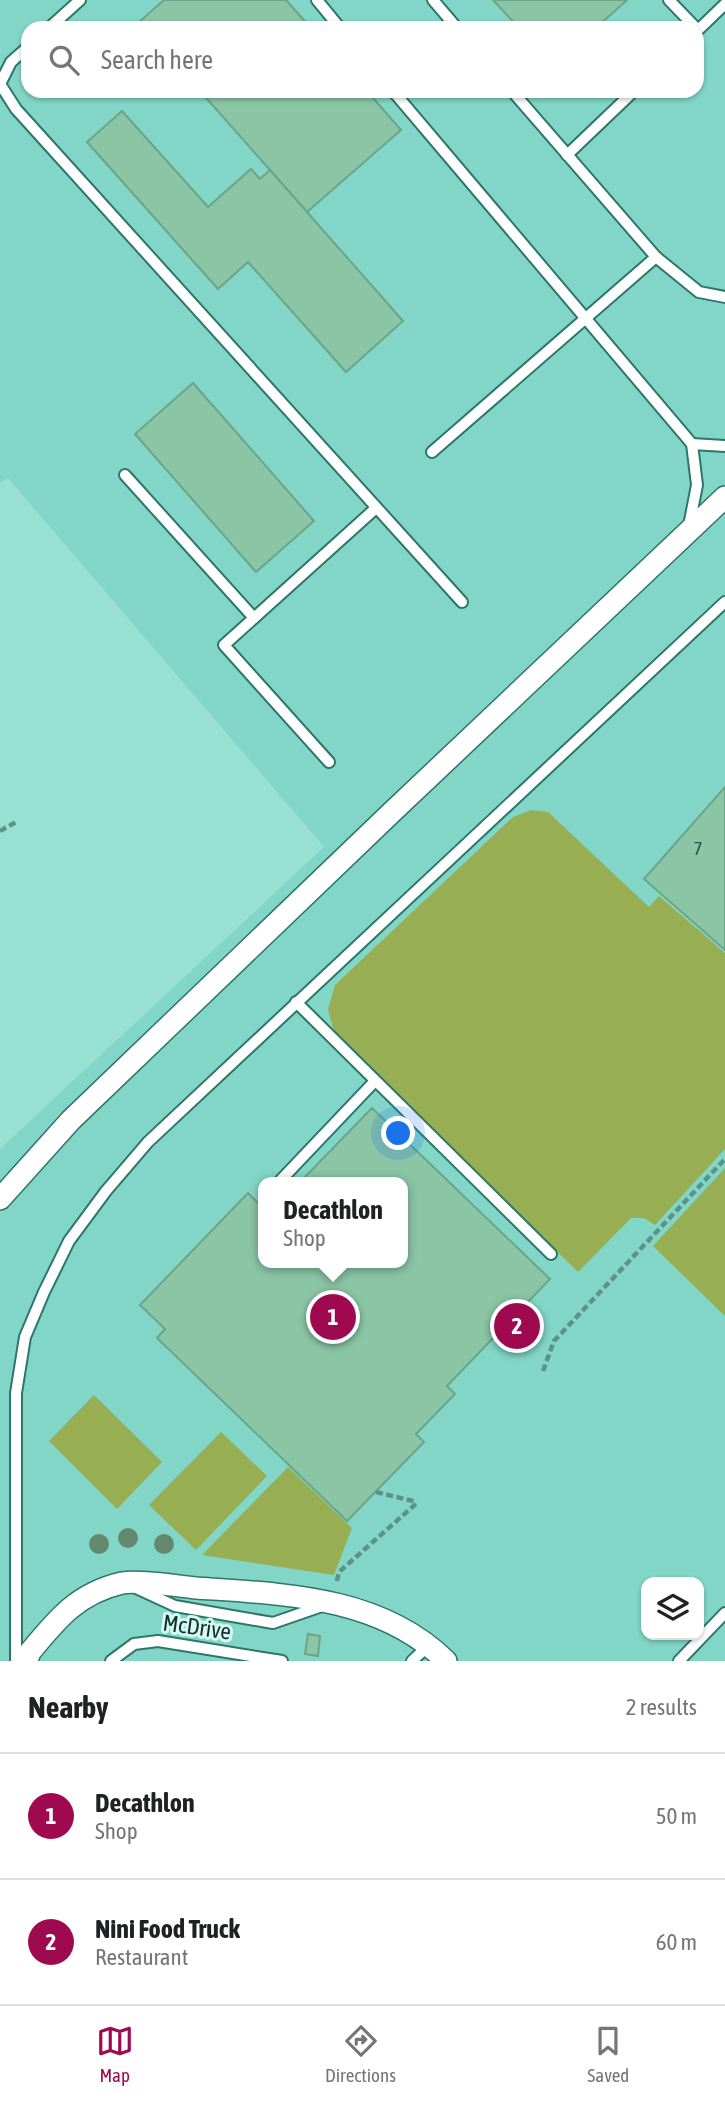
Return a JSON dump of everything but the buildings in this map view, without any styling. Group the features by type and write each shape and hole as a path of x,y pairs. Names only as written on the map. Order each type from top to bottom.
{"street":[{"path":"0,1199 71,1120 725,497"},
{"path":"27,1661 30,1652 69,1606 91,1594 124,1583 270,1593 334,1602 387,1619 429,1645 446,1661"}],"lane":[{"path":"57,21 80,0"},
{"path":"317,0 334,21"},
{"path":"433,0 451,21"},
{"path":"668,0 688,21"},
{"path":"704,24 725,4"},
{"path":"21,53 11,62 0,84 16,109 462,602"},
{"path":"399,98 692,444 697,485 688,532"},
{"path":"518,98 656,257 699,292 725,297"},
{"path":"567,155 626,98"},
{"path":"432,452 656,257"},
{"path":"692,444 725,446"},
{"path":"125,475 254,618"},
{"path":"329,762 223,645 376,508"},
{"path":"16,1661 16,1393 25,1337 69,1241 106,1191 148,1142 725,602"},
{"path":"296,1002 551,1254"},
{"path":"284,1177 375,1081"},
{"path":"124,1583 175,1606 273,1623 334,1602"},
{"path":"678,1661 725,1613"},
{"name":"McDrive","path":"111,1661 134,1644 158,1641 282,1661"},
{"path":"412,1661 429,1645"}],"path":[{"path":"0,831 16,822"},
{"path":"543,1371 554,1340 725,1159"},
{"path":"339,1572 418,1502 376,1492"}],"shaded area":[{"path":"0,0 725,0 725,1661 0,1661 0,1149 324,847 8,478 0,483"}],"green space":[{"path":"531,810 548,812 649,907 659,896 725,953 725,1149 655,1225 644,1218 631,1218 578,1272 334,1032 328,1009 335,985 513,817"},
{"path":"725,1168 725,1316 653,1246"},
{"path":"94,1395 162,1462 117,1509 49,1441"},
{"path":"221,1432 267,1476 196,1550 149,1505"},
{"path":"288,1467 352,1528 334,1575 202,1555"}],"place":[{"name":"Decathlon","path":"333,1317"},
{"name":"Nini Food Truck","path":"517,1326"}]}
